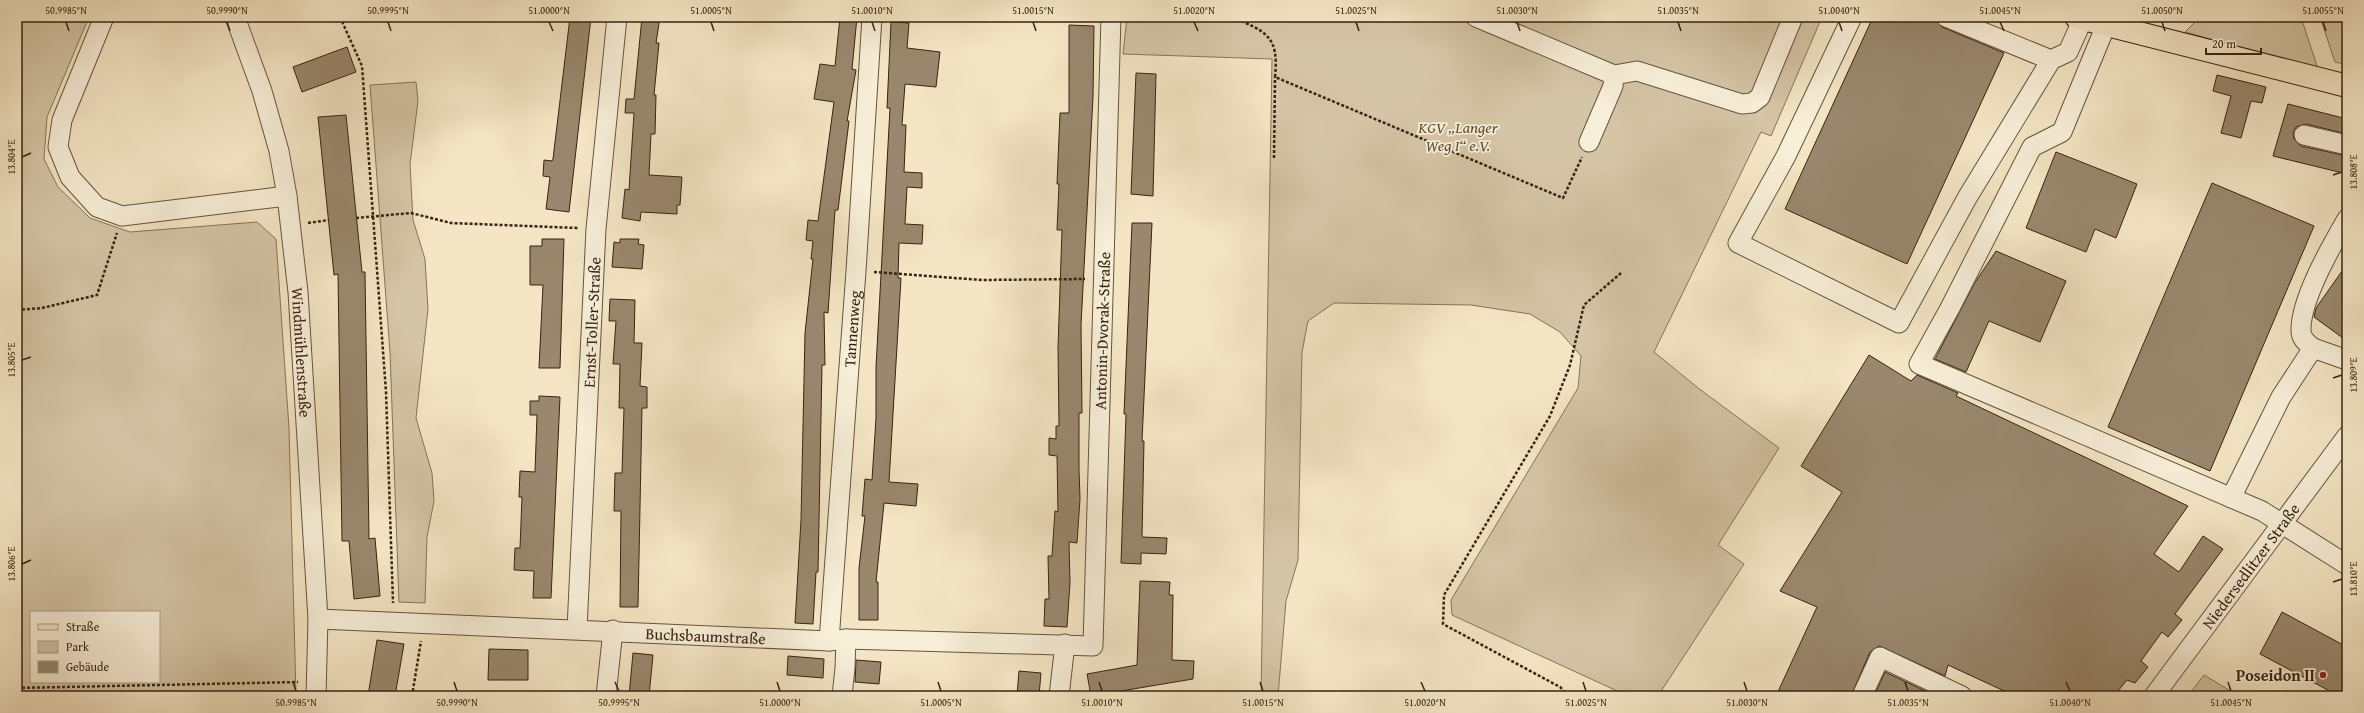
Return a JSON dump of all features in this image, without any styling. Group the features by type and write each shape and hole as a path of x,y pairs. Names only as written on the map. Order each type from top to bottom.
{"main road":[{"path":"2080,18 2347,86"}],"street":[{"path":"104,17 62,120 58,147 70,178 97,207 122,216 287,196"},
{"name":"Windmühlenstraße","path":"235,17 262,91 279,151 287,196 298,292 318,619 316,688"},
{"name":"Ernst-Toller-Straße","path":"576,629 596,229 617,17"},
{"name":"Tannenweg","path":"842,696 837,640 856,271 872,17"},
{"name":"Antonin-Dvorak-Straße","path":"1093,646 1111,17"},
{"path":"1476,17 1614,75 1637,71 1742,104 1752,103 1760,97 1793,17"},
{"path":"1852,17 1786,156 1738,243 1899,323 1967,198 2051,60 2068,52 2080,18"},
{"path":"1946,17 2051,60"},
{"path":"2106,25 2062,132 2032,147 1950,308 1919,364 2231,498 2283,523 2347,565"},
{"path":"1589,142 1614,86 1614,75"},
{"path":"2304,135 2347,145"},
{"path":"2347,219 2306,300 2301,331 2304,341 2313,348 2347,360"},
{"path":"2231,498 2281,397 2313,348"},
{"name":"Niedersedlitzer Straße","path":"2154,696 2347,436"},
{"name":"Buchsbaumstraße","path":"318,619 837,640 1065,644 1093,646"},
{"path":"606,696 613,630"},
{"path":"1060,696 1065,644"},
{"path":"1862,696 1880,657 1962,696"}],"path":[{"path":"340,17 362,66 386,392 394,622"},
{"path":"1232,17 1258,28 1272,41 1277,57 1275,77 1274,158"},
{"path":"1275,77 1563,198 1589,142"},
{"path":"356,218 411,213 451,223 596,229"},
{"path":"17,310 42,308 97,295 122,216"},
{"path":"856,271 982,280 1103,279"},
{"path":"1569,696 1560,687 1443,624 1444,595 1550,416 1570,365 1584,305 1621,273"},
{"path":"412,696 424,623"},
{"path":"17,688 316,688"}],"green space":[{"path":"17,17 89,17 47,117 44,159 58,187 90,218 130,232 257,222 276,239 289,428 296,696 17,696"},
{"name":"KGV „Langer Weg I“ e.V.","path":"1127,17 1822,17 1771,136 1761,132 1654,352 1698,388 1779,448 1718,545 1744,564 1658,696 1628,696 1452,615 1451,600 1578,388 1581,356 1560,332 1530,314 1471,305 1334,303 1308,321 1302,352 1298,560 1286,601 1278,696 1261,696 1272,59 1123,54"},
{"path":"2200,17 2301,17 2318,69 2185,32"},
{"path":"2320,17 2347,17 2347,65 2335,62"},
{"path":"416,82 418,101 410,164 413,220 425,259 428,309 416,418 432,473 434,501 427,537 425,603 399,602 390,352 370,85"},
{"path":"2204,675 2239,696 2188,696"}],"building":[{"path":"570,17 591,17 569,212 546,209 550,177 543,176 544,160 552,161 553,159"},
{"path":"642,17 660,17 656,43 659,43 654,95 656,95 655,134 651,134 649,175 682,177 680,205 677,205 677,214 641,212 640,221 622,218 625,189 629,190 634,113 625,113 626,99 634,99"},
{"path":"840,17 857,17 852,69 856,70 847,121 849,121 838,210 835,210 828,313 824,312 825,365 822,365 818,572 816,572 813,624 795,623 801,520 805,333 813,259 811,259 813,241 806,240 808,220 818,221 834,102 814,99 820,64 835,66"},
{"path":"1873,17 1929,17 1936,20 1942,27 2004,53 1907,264 1785,209"},
{"path":"891,22 909,23 907,48 940,52 936,87 905,84 902,125 906,125 904,172 922,173 922,188 907,187 905,224 923,225 922,244 899,243 898,278 901,278 889,482 918,484 916,506 884,503 876,582 878,582 878,620 859,620 859,568 865,516 862,516 865,479 872,480 876,418 876,367 890,108 887,108"},
{"path":"1069,25 1094,26 1093,97 1081,325 1082,413 1079,413 1080,499 1077,543 1069,542 1070,583 1067,627 1044,626 1045,599 1049,599 1048,556 1052,556 1055,511 1058,512 1057,456 1049,455 1049,438 1056,439 1056,426 1059,426 1058,347 1062,230 1057,230 1059,184 1057,184 1060,113 1069,113"},
{"path":"347,47 356,72 302,92 293,67"},
{"path":"1136,73 1156,74 1153,196 1131,194"},
{"path":"2217,75 2266,87 2262,103 2251,101 2241,138 2221,133 2231,96 2213,91"},
{"path":"2288,104 2347,119 2347,134 2306,124 2296,127 2293,133 2294,139 2301,146 2347,156 2347,174 2273,156"},
{"path":"346,115 362,272 365,272 369,539 375,538 380,596 354,599 349,541 342,541 338,274 334,275 318,117"},
{"path":"2056,152 2137,184 2116,238 2095,229 2086,252 2026,228"},
{"path":"2212,183 2314,226 2210,471 2108,427"},
{"path":"1132,223 1152,223 1142,441 1144,441 1142,537 1167,538 1166,554 1141,553 1141,564 1121,563 1126,414 1124,414"},
{"path":"542,239 564,239 560,368 539,368 543,285 530,285 530,246 542,246"},
{"path":"620,239 639,239 638,244 644,245 642,269 612,267 614,242 620,243"},
{"path":"1996,251 2066,281 2040,342 1989,321 1966,372 1935,359 1974,284"},
{"path":"2347,264 2347,341 2314,317 2316,308"},
{"path":"610,299 635,300 634,343 642,343 640,386 647,387 647,408 642,408 638,607 620,607 621,511 614,511 615,473 622,473 624,408 619,408 620,364 613,364 616,321 609,321"},
{"path":"1869,355 1911,381 1917,375 1958,393 1956,396 2188,506 2154,554 2179,572 2203,536 2223,549 2175,614 2182,620 2168,637 2162,632 2141,661 2148,667 2135,683 2127,680 2114,696 2015,696 1948,665 1945,676 1879,646 1870,652 1851,696 1776,696 1817,607 1780,591 1842,492 1801,466"},
{"path":"539,396 560,397 551,598 533,598 534,571 514,570 515,548 520,548 522,497 519,497 520,471 535,472 537,415 530,415 530,401 539,401"},
{"path":"1140,581 1170,582 1169,595 1173,595 1172,660 1194,661 1193,679 1091,696 1087,674 1137,665"},
{"name":"Poseidon II","path":"2282,612 2347,647 2347,696 2339,696 2260,654"},
{"path":"377,640 404,644 395,696 368,696"},
{"path":"489,649 528,650 528,680 488,680"},
{"path":"633,653 653,655 649,696 629,696"},
{"path":"788,656 824,659 823,678 787,675"},
{"path":"856,660 881,662 879,684 855,682"},
{"path":"1019,671 1041,673 1039,696 1017,695"},
{"path":"1885,672 1936,696 1874,696"}],"place":[{"name":"Poseidon II","path":"2323,675"}]}
